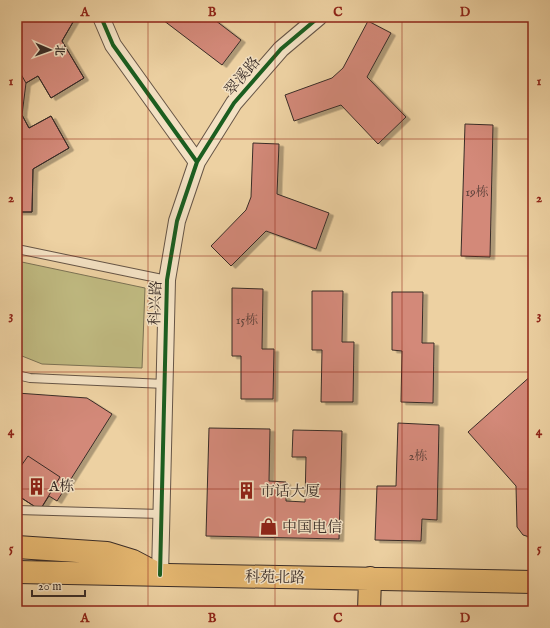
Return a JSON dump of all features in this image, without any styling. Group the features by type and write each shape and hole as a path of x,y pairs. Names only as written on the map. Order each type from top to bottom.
{"main road":[{"path":"17,548 107,553 133,561 160,575"},
{"name":"科苑北路","path":"17,572 533,582"},
{"path":"369,611 370,578"}],"street":[{"path":"101,17 113,45 197,162"},
{"name":"翠溪路","path":"197,162 234,103 255,78 281,49 319,17"},
{"name":"科兴路","path":"160,575 167,280 178,221 197,162"}],"lane":[{"path":"17,249 167,280"},
{"path":"17,375 30,378 165,384"},
{"path":"17,510 161,514"}],"shaded area":[{"path":"17,261 145,288 142,368 42,364 17,354"}],"building":[{"path":"17,17 76,17 62,41 84,78 51,98 38,76 26,83 18,69 17,70"},
{"path":"17,17 76,17 62,41 84,78 51,98 38,76 26,83 22,115 29,128 51,116 69,148 33,169 32,212 17,212"},
{"path":"159,17 211,17 241,40 222,65"},
{"path":"530,17 533,17 533,72 529,71"},
{"path":"368,21 391,33 367,77 406,117 378,144 341,105 294,121 285,95 332,78 343,68"},
{"path":"22,115 29,128 51,116 69,148 33,169 32,212 17,212 17,118"},
{"path":"465,124 493,125 490,257 461,256"},
{"path":"253,143 279,144 277,194 329,213 316,249 266,231 231,266 211,246 246,210 251,197"},
{"path":"232,288 263,289 262,349 274,349 273,399 241,399 241,356 232,356"},
{"path":"312,291 343,291 342,342 354,342 353,402 321,402 322,350 312,350"},
{"path":"392,292 423,292 422,343 434,343 433,403 401,402 402,351 392,350"},
{"path":"533,374 533,538 523,535 517,527 516,486 468,432"},
{"path":"17,393 87,398 112,414 57,501 49,496 40,510 17,495"},
{"name":"A栋","path":"17,403 19,403 20,445 17,445"},
{"path":"398,423 439,425 437,520 422,519 421,541 375,540 377,486 396,486"},
{"name":"市话大厦","path":"209,428 270,429 269,481 286,482 286,501 305,502 306,457 292,457 293,430 342,431 339,539 206,536"},
{"name":"A栋","path":"28,456 60,477 40,510 17,495 17,466 21,466"}],"cycle path":[{"path":"101,17 113,45 197,162"},
{"path":"160,575 167,280 177,221 197,162 234,103 281,49 319,17"}],"place":[{"name":"A栋","path":"36,486"},
{"name":"市话大厦","path":"247,491"},
{"name":"中国电信","path":"269,527"}]}
